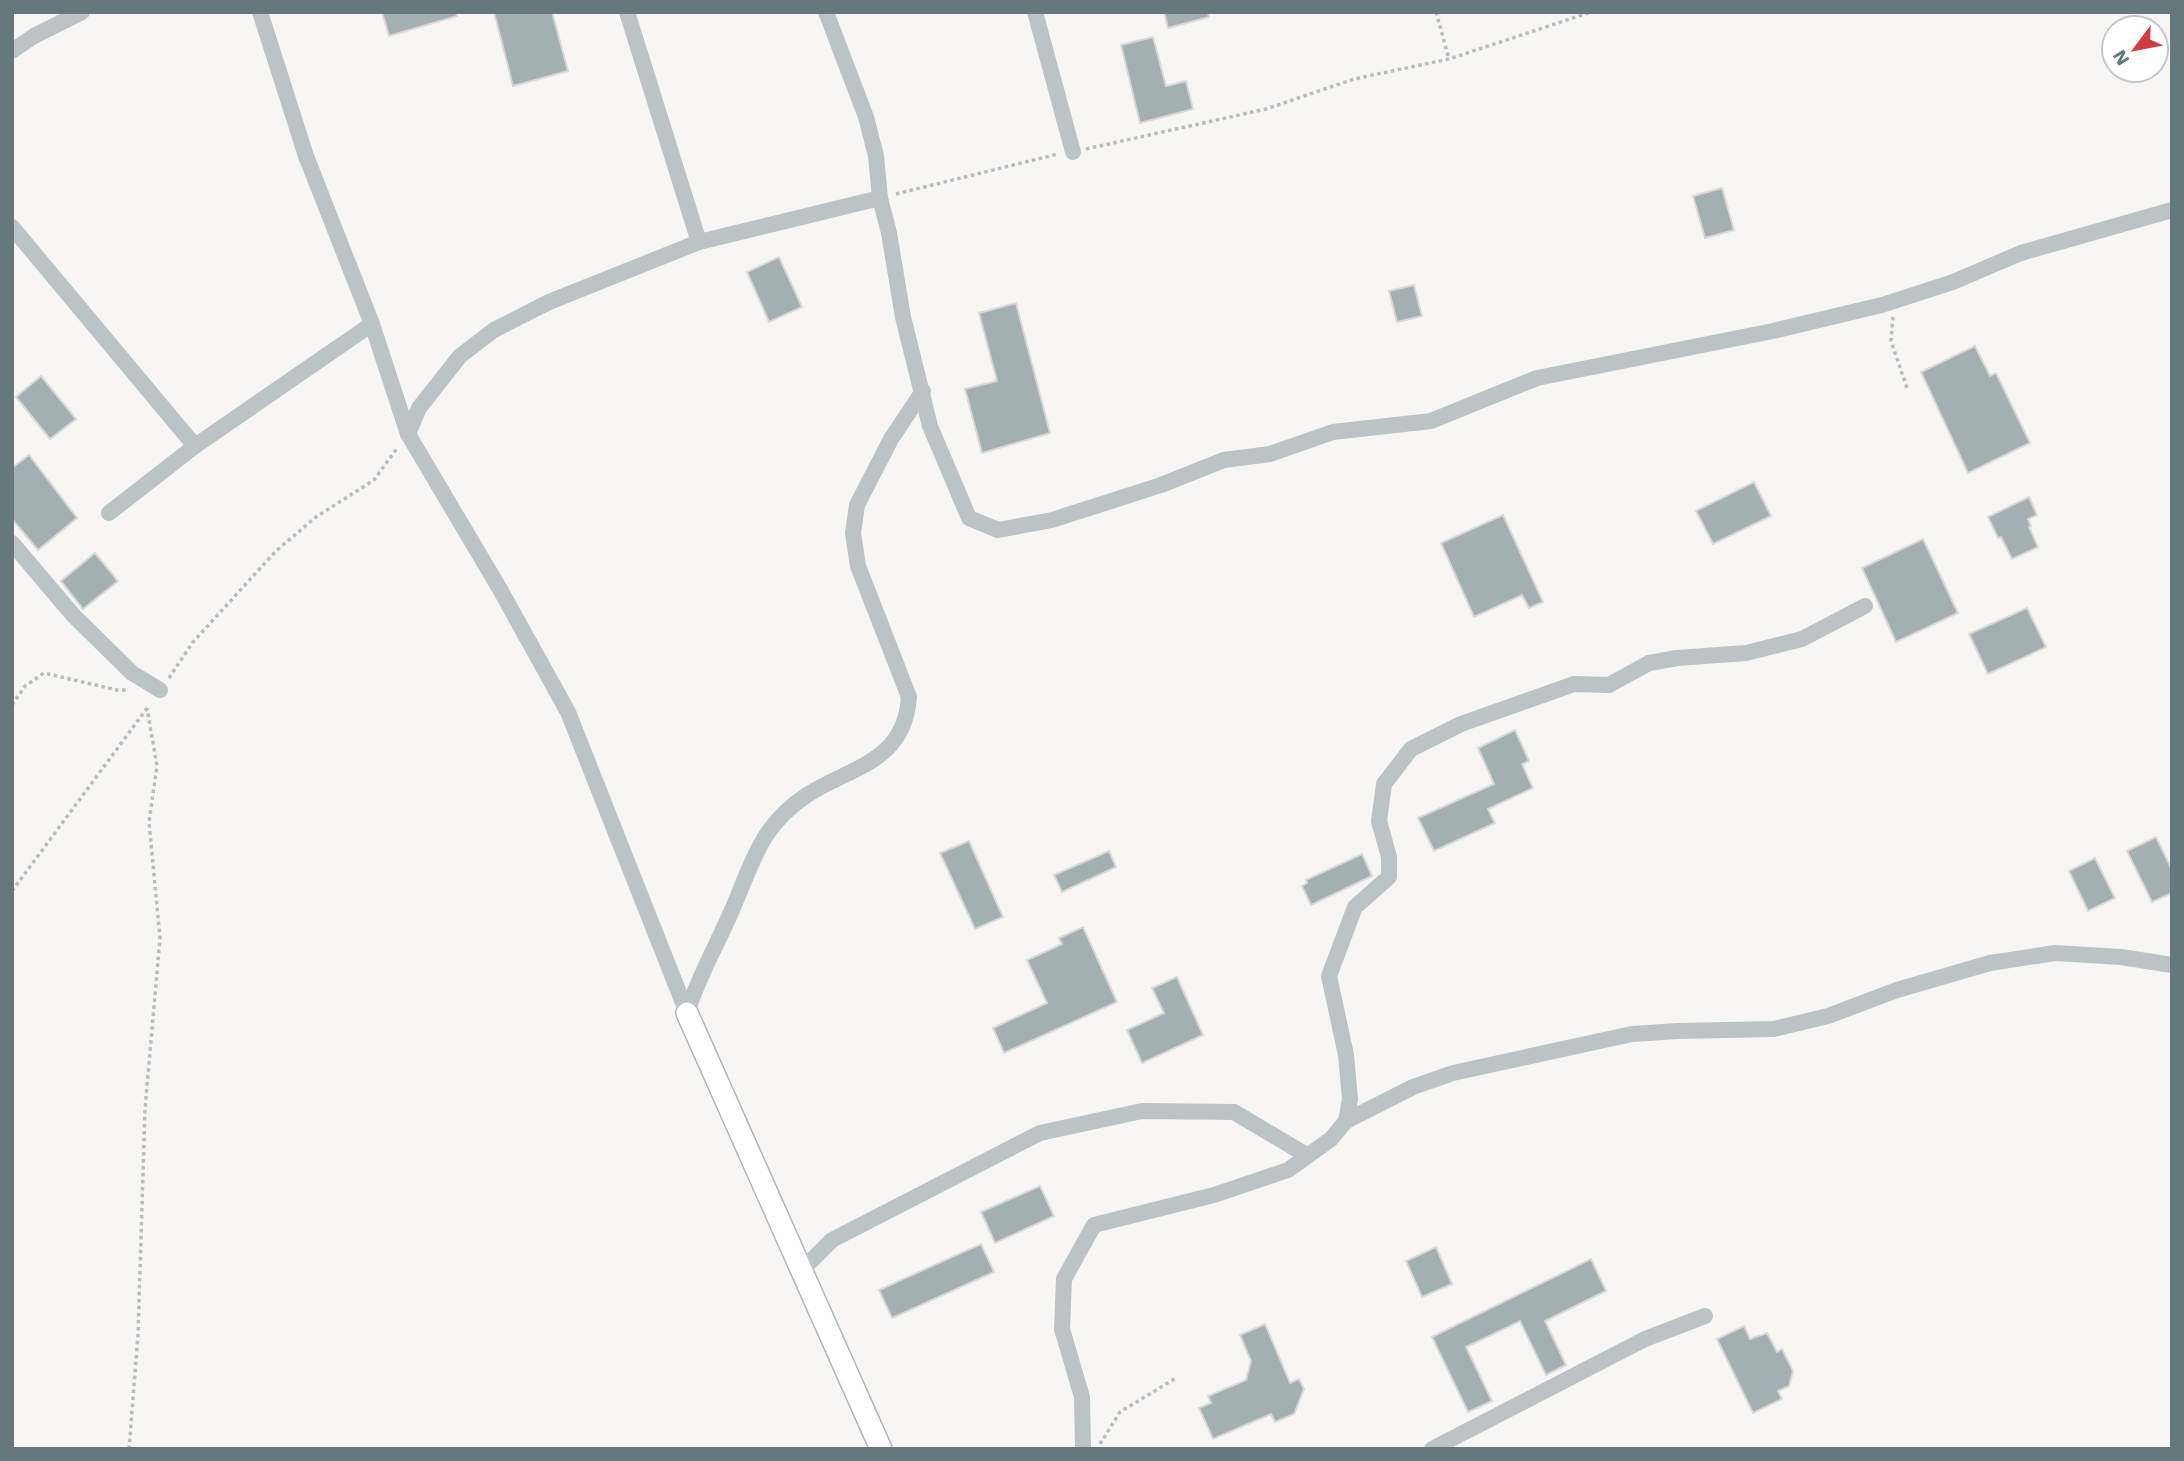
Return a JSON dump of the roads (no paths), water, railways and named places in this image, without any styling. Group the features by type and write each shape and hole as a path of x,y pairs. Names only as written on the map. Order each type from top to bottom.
{"street":[{"path":"12,51 34,36 82,12"},
{"path":"260,12 306,156 372,324 408,434 501,591 568,712 687,1013 881,1449"},
{"path":"627,12 699,242"},
{"path":"826,12 866,117 876,156 880,198 889,233 903,317 930,426 969,518 998,530 1052,520 1161,485 1224,460 1270,454 1333,432 1431,421 1538,379 1773,331 1895,301 1953,282 2021,253 2172,210"},
{"path":"1035,12 1073,152"},
{"path":"408,434 419,408 460,356 494,330 549,302 699,242 880,198"},
{"path":"12,227 195,446"},
{"path":"109,513 195,446 372,324"},
{"path":"687,1013 696,985 732,910 756,850 769,829 806,796 881,755 900,733 907,716 909,697 858,566 853,533 858,505 891,439 923,391"},
{"path":"12,543 83,624 132,673 160,690"},
{"path":"1346,1121 1350,1099 1346,1055 1329,976 1355,907 1389,877 1389,857 1379,821 1384,784 1411,749 1461,724 1574,684 1609,685 1649,663 1677,658 1746,653 1802,639 1865,606"},
{"path":"1083,1449 1082,1397 1062,1329 1064,1279 1094,1225 1214,1195 1288,1170 1331,1139 1346,1121 1413,1087 1452,1073 1632,1034 1774,1030 1828,1016 1897,990 1990,962 2055,953 2121,957 2172,965"},
{"path":"801,1271 832,1240 1040,1133 1142,1111 1234,1112 1308,1156"},
{"path":"1432,1449 1644,1339 1704,1316"}]}
